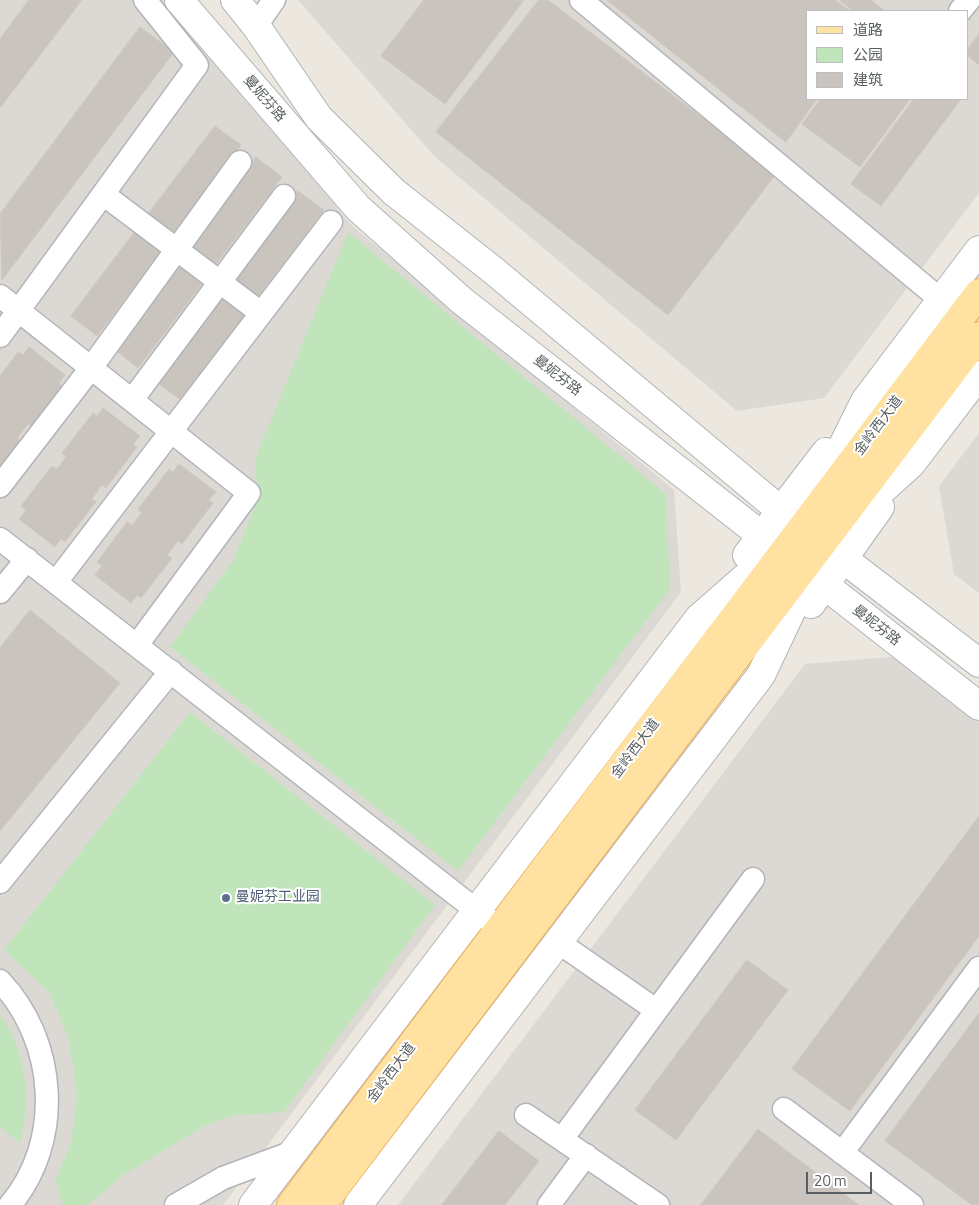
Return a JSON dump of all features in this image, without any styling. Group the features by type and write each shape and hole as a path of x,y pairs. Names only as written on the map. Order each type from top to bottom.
{"main road":[{"name":"金岭西大道","path":"823,544 979,293"},
{"name":"金岭西大道","path":"291,1205 500,930 793,561 823,544 979,336"},
{"name":"金岭西大道","path":"322,1205 793,561"}],"street":[{"path":"0,336 196,65 145,0"},
{"name":"曼妮芬路","path":"179,0 358,208 461,300 979,706"},
{"path":"235,0 256,26 318,118 394,192 494,271 781,511 979,663"},
{"path":"256,26 264,0"},
{"path":"256,26 274,0"},
{"path":"581,0 941,300"},
{"path":"961,10 969,0"},
{"path":"0,486 91,368 240,162"},
{"path":"103,194 261,313"},
{"path":"132,400 284,196"},
{"path":"56,582 331,222"},
{"path":"781,511 979,250"},
{"path":"0,296 249,493 137,644"},
{"path":"823,544 911,464 979,374"},
{"path":"823,544 865,401"},
{"path":"358,1205 761,675 793,561 781,511"},
{"path":"0,539 137,644 500,930"},
{"path":"0,592 27,559"},
{"path":"253,1205 699,618 793,561"},
{"path":"0,882 171,671"},
{"path":"562,1139 753,879"},
{"path":"558,942 656,1010"},
{"path":"842,1152 979,968"},
{"path":"0,981 21,1007 32,1027 45,1070 47,1093 44,1132 35,1162 10,1205"},
{"path":"784,1109 912,1205"},
{"path":"526,1115 658,1205"},
{"path":"176,1205 223,1178 293,1152"},
{"path":"549,1205 586,1156"}],"shaded area":[{"name":"曼妮芬工业园","path":"0,0 170,0 352,226 674,490 681,592 223,1205 0,1205"},
{"path":"298,0 979,0 979,193 824,398 737,411 434,156"},
{"path":"979,433 979,593 954,574 939,486"},
{"path":"902,656 979,716 979,1205 398,1205 805,664"}],"green space":[{"path":"348,232 666,494 670,589 458,871 170,647 234,559 258,499 255,459"},
{"path":"190,712 435,905 284,1112 232,1116 203,1127 122,1176 88,1205 63,1205 55,1182 71,1143 77,1095 68,1037 49,992 4,950"},
{"path":"0,1014 16,1045 24,1076 26,1093 20,1143 0,1127"}],"building":[{"path":"29,0 82,0 0,108 0,39"},
{"path":"424,0 524,0 445,104 381,56"},
{"path":"539,0 548,0 776,174 668,315 436,132"},
{"path":"607,0 835,0 849,10 806,10 806,100 816,100 786,142"},
{"path":"839,0 871,0 884,10 853,10"},
{"path":"140,27 174,52 2,280 0,214"},
{"path":"979,34 979,65 969,57 969,48"},
{"path":"820,100 909,100 860,167 802,124"},
{"path":"913,100 960,100 881,206 851,184"},
{"path":"215,126 241,145 175,233 149,213"},
{"path":"256,157 282,177 216,264 190,245"},
{"path":"298,191 324,210 258,297 232,277"},
{"path":"137,229 163,249 97,336 71,316"},
{"path":"178,261 204,281 138,368 113,348"},
{"path":"221,294 247,313 181,400 155,381"},
{"path":"29,347 65,375 59,383 62,386 31,426 28,424 17,438 21,441 0,469 0,376 18,352 23,355"},
{"path":"103,408 140,436 133,444 137,447 106,488 102,485 92,499 96,502 65,542 61,539 55,547 19,519 26,510 21,506 52,466 57,469 66,457 62,453 93,413 97,416"},
{"path":"179,464 216,492 209,500 213,503 182,544 178,541 167,555 172,558 141,598 137,595 131,603 95,575 102,566 97,562 127,522 132,525 142,513 138,509 169,469 173,472"},
{"path":"30,610 120,683 0,831 0,648"},
{"path":"979,816 979,936 850,1111 792,1069"},
{"path":"747,960 788,990 676,1140 635,1110"},
{"path":"979,1013 979,1205 972,1205 885,1141"},
{"path":"758,1129 859,1205 701,1205"},
{"path":"499,1131 539,1161 505,1205 442,1205"}],"place":[{"name":"曼妮芬工业园","path":"226,898"}]}
